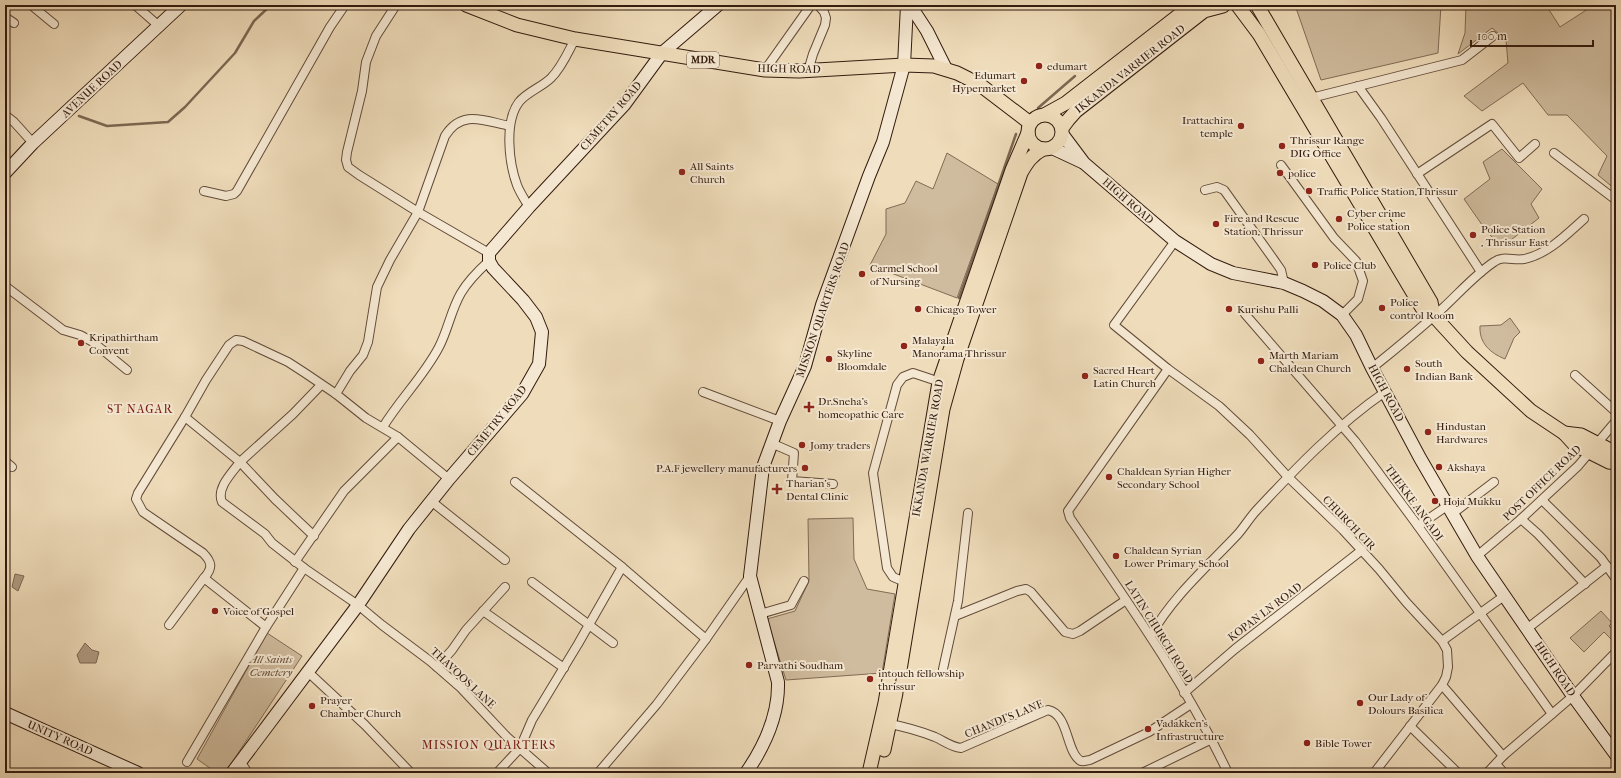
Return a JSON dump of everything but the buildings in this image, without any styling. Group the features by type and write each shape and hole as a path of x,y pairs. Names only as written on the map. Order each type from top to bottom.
{"main road":[{"name":"HIGH ROAD","path":"466,5 517,26 575,39 765,70 808,71 904,65 934,66 957,73 979,84 1029,128"},
{"name":"IKKANDA VARRIER ROAD","path":"1046,114 1066,103 1192,5"},
{"name":"IKKANDA VARRIER ROAD","path":"1062,132 1068,120 1076,111 1204,11 1222,5 1230,7 1239,5"},
{"path":"1239,5 1263,41 1422,308 1434,316 1467,352 1530,411 1564,433 1576,445 1616,453"},
{"path":"1257,5 1431,302 1434,316"},
{"path":"1046,114 1056,118 1062,132 1060,142 1047,149 1038,148 1031,142 1029,128 1037,117 1046,114"},
{"name":"IKKANDA WARRIER ROAD","path":"878,773 905,582 944,383 1012,170 1029,128"},
{"name":"IKKANDA WARRIER ROAD","path":"869,773 885,723 943,409 944,383 1021,173 1028,161 1035,154 1047,149"},
{"path":"1594,448 1609,462 1616,463"}],"street":[{"path":"31,5 54,24"},
{"path":"135,5 159,26"},
{"name":"AVENUE ROAD","path":"5,173 33,143 181,5"},
{"path":"204,191 226,196 234,194 237,191 330,27 345,5"},
{"path":"383,427 439,347 460,294 489,257 359,176 348,166 346,160 362,91 366,62 376,36 396,5"},
{"name":"CEMETRY ROAD","path":"232,773 358,605 409,529 449,479 522,394 539,364 542,332 536,317 489,257 529,207 624,104 662,53 718,5"},
{"path":"765,70 811,5"},
{"path":"808,71 813,54 825,25 826,18 824,12 818,5"},
{"path":"908,5 927,30 946,69"},
{"name":"MISSION QUARTERS ROAD","path":"746,773 768,732 778,695 778,682 750,576 763,467 780,421 806,366 811,352 813,336 822,305 883,142 904,65 908,5"},
{"path":"5,17 14,23"},
{"path":"1311,98 1462,60 1493,36"},
{"path":"529,207 518,186 512,170 510,126 513,113 520,101 551,78 563,63 575,39"},
{"path":"1358,86 1481,272"},
{"path":"5,115 14,122 33,143"},
{"path":"336,394 350,371 363,355 369,336 377,287 390,260 418,212 445,136 451,127 459,121 472,118 510,126"},
{"path":"1417,174 1492,124 1519,158 1535,144"},
{"name":"HIGH ROAD","path":"1062,132 1084,163 1175,241 1212,264 1233,273 1284,283 1322,301 1342,316 1356,335 1385,392 1477,556 1528,628 1573,696 1616,755"},
{"path":"1047,149 1084,163"},
{"path":"1554,153 1616,200"},
{"path":"1281,165 1334,238 1356,261 1364,281 1358,299 1342,316"},
{"path":"1205,190 1217,187 1224,190 1281,270 1284,283"},
{"path":"1372,368 1411,338 1481,272 1496,261 1504,258 1522,260 1535,256 1556,244 1584,219"},
{"name":"CHURCH CIR","path":"1175,241 1114,325 1168,369 1220,406 1288,477 1362,550 1442,641 1447,650 1448,667 1442,686 1374,773"},
{"path":"5,286 63,330 80,335 93,342 126,370"},
{"name":"THEKKE ANGADI","path":"1245,314 1355,441 1418,526 1479,614 1552,714"},
{"path":"169,625 212,566 209,559 203,553 142,512 136,499 138,493 206,380 229,345 236,340 243,341 288,362 336,394 366,418 398,437 449,479"},
{"name":"LATIN CHURCH ROAD","path":"1168,369 1068,510 1070,518 1151,635 1212,739 1228,773"},
{"path":"905,582 893,576 887,568 873,473 898,385 903,377 913,373 944,383"},
{"path":"1575,375 1616,412"},
{"name":"THAVOOS LANE","path":"322,385 294,414 240,462 220,490 222,502 264,534 272,543 296,562 358,605 438,667 507,737 548,773"},
{"path":"703,392 780,421"},
{"path":"1151,635 1157,624 1184,591 1288,477 1342,426 1385,392"},
{"path":"185,417 240,462 275,499 314,536"},
{"name":"POST OFFICE ROAD","path":"1477,556 1521,520 1578,466 1616,421"},
{"path":"296,562 344,491 398,437"},
{"path":"771,443 794,453 792,481 833,484"},
{"path":"5,461 12,467"},
{"path":"515,482 622,567 706,639"},
{"path":"1418,526 1450,510 1494,482"},
{"path":"1542,500 1601,558 1616,579"},
{"path":"431,502 505,560"},
{"path":"943,669 961,582 968,513"},
{"path":"1521,520 1538,534 1584,584"},
{"name":"KOPAN LN ROAD","path":"1184,693 1235,649 1362,550"},
{"path":"1528,628 1607,566"},
{"path":"497,773 520,748 532,720 564,668 622,567"},
{"path":"187,762 266,627 304,568"},
{"path":"598,773 657,704 706,639 750,576"},
{"path":"204,578 266,627"},
{"path":"760,614 791,605 804,581"},
{"path":"532,582 588,626 613,643"},
{"path":"438,667 466,630 505,587"},
{"path":"955,616 1017,591 1026,589 1031,592 1065,632 1073,634 1080,631 1126,600"},
{"path":"1442,641 1504,596"},
{"path":"484,611 564,668"},
{"path":"1487,773 1503,756 1573,696 1616,652"},
{"path":"308,671 346,706 411,773"},
{"path":"1442,686 1503,756"},
{"name":"CHANDI'S LANE","path":"885,723 936,738 954,748 961,748 1048,710 1053,711 1059,716 1075,754 1080,760 1083,761 1149,732 1191,704"},
{"name":"UNITY ROAD","path":"5,713 138,773"},
{"path":"1410,726 1458,773"},
{"path":"1142,773 1151,770 1212,739"},
{"path":"240,761 248,773"},
{"path":"1496,764 1504,773"}],"green space":[{"path":"1295,5 1441,5 1438,53 1321,80"},
{"path":"1466,5 1546,5 1560,27 1594,5 1616,5 1616,190 1598,175 1607,156 1567,115 1548,115 1523,83 1482,111 1464,96 1508,63 1506,40 1492,28 1458,54 1465,33"},
{"path":"1502,149 1542,189 1531,204 1539,218 1502,247 1487,232 1464,199 1490,179 1483,162"},
{"path":"947,153 998,184 957,298 870,265 886,234 886,209 905,203 916,181 933,189"},
{"path":"1510,318 1520,332 1514,338 1505,359 1486,347 1481,337 1480,326 1501,325"},
{"path":"853,518 854,559 867,589 895,594 882,673 786,680 767,619 795,611 809,581 808,519"},
{"path":"1601,611 1612,623 1609,626 1616,633 1616,644 1604,632 1584,652 1570,638"},
{"name":"All Saints Cemetery","path":"267,633 302,656 225,773 217,773 197,759"}],"shaded area":[{"path":"15,574 24,576 18,591 12,587"},
{"path":"85,643 92,650 99,652 96,663 80,663 77,655"}],"waterway":[{"path":"79,116 107,126 168,122 185,107 235,53 254,21 271,5"},
{"path":"1038,108 1075,76"},
{"path":"959,298 1016,134"}],"place":[{"name":"edumart","path":"1039,66"},
{"name":"Edumart Hypermarket","path":"1024,81"},
{"name":"Irattachira temple","path":"1241,126"},
{"name":"Thrissur Range DIG Office","path":"1282,146"},
{"name":"All Saints Church","path":"682,172"},
{"name":"police","path":"1280,173"},
{"name":"Traffic Police Station,Thrissur","path":"1309,191"},
{"name":"Cyber crime Police station","path":"1339,219"},
{"name":"Fire and Rescue Station, Thrissur","path":"1216,224"},
{"name":"Police Station , Thrissur East","path":"1473,235"},
{"name":"Police Club","path":"1315,265"},
{"name":"Carmel School of Nursing","path":"862,274"},
{"name":"Police control Room","path":"1382,308"},
{"name":"Chicago Tower","path":"918,309"},
{"name":"Kurishu Palli","path":"1229,309"},
{"name":"Kripathirtham Convent","path":"81,343"},
{"name":"Malayala Manorama Thrissur","path":"904,346"},
{"name":"Skyline Bloomdale","path":"829,359"},
{"name":"Marth Mariam Chaldean Church","path":"1261,361"},
{"name":"South Indian Bank","path":"1407,369"},
{"name":"Sacred Heart Latin Church","path":"1085,376"},
{"name":"Dr.Sneha's homeopathic Care","path":"809,407"},
{"name":"Hindustan Hardwares","path":"1428,432"},
{"name":"Jomy traders","path":"802,445"},
{"name":"Akshaya","path":"1439,467"},
{"name":"P.A.F jewellery manufacturers","path":"805,468"},
{"name":"Chaldean Syrian Higher Secondary School","path":"1109,477"},
{"name":"Tharian's Dental Clinic","path":"777,489"},
{"name":"Hoja Mukku","path":"1435,501"},
{"name":"Chaldean Syrian Lower Primary School","path":"1116,556"},
{"name":"Voice of Gospel","path":"215,611"},
{"name":"Parvathi Soudham","path":"749,665"},
{"name":"intouch fellowship thrissur","path":"870,679"},
{"name":"Our Lady of Dolours Basilica","path":"1360,703"},
{"name":"Prayer Chamber Church","path":"312,706"},
{"name":"Vadakken's Infrastructure","path":"1148,729"},
{"name":"Bible Tower","path":"1307,743"}],"district":[{"name":"ST NAGAR","path":"140,409"},
{"name":"MISSION QUARTERS","path":"489,745"}]}
